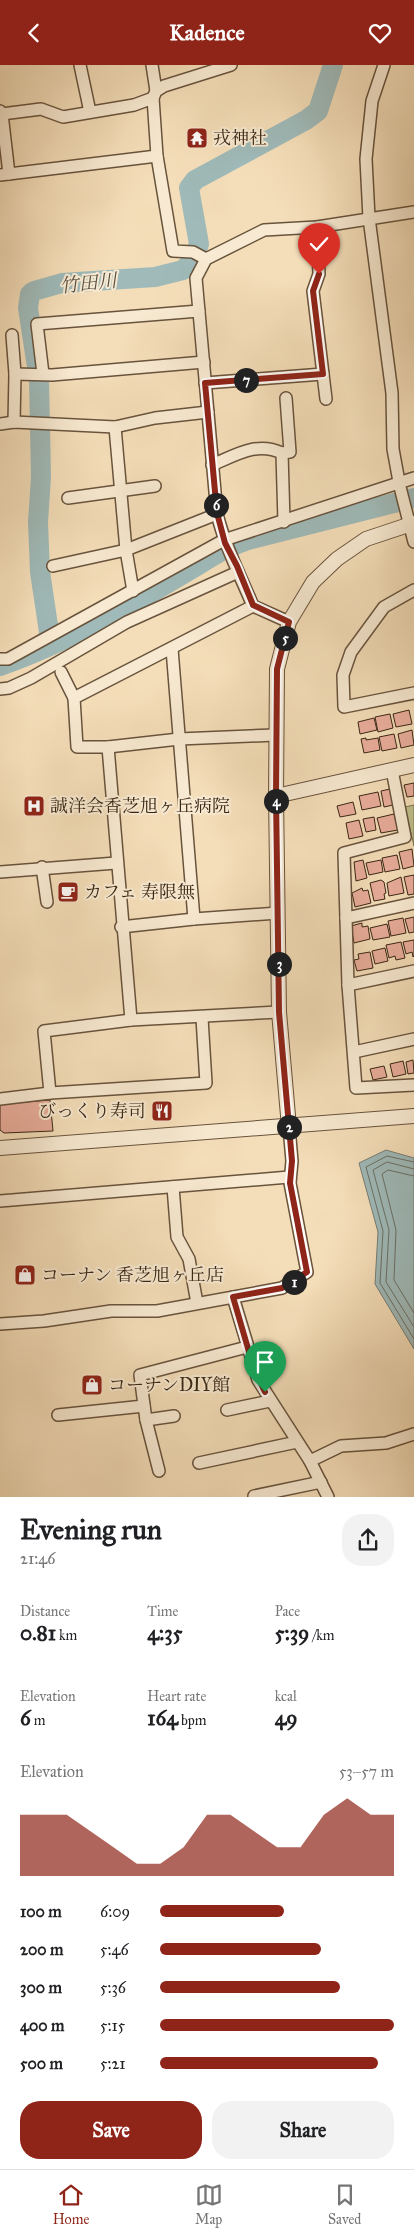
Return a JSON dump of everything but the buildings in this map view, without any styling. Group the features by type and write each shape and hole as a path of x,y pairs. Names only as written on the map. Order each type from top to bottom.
{"street":[{"path":"80,65 90,112"},
{"path":"152,65 157,157 173,251 193,253 206,259"},
{"path":"157,157 5,175 1,113 41,109 63,117 134,105 179,81 231,65"},
{"path":"384,65 372,101 366,159 369,218 392,393 394,449 400,485 412,524 414,543"},
{"path":"289,622 253,605 224,542 217,513 196,278 206,259 264,230 317,227 414,213"},
{"path":"317,227 319,274 313,291 326,399"},
{"path":"44,374 37,324 199,311"},
{"path":"12,335 15,374 14,422"},
{"path":"15,374 44,374 204,362"},
{"path":"205,383 323,374"},
{"path":"212,465 251,449 269,447 282,453 290,452 286,398"},
{"path":"0,424 14,422 115,427 155,418 208,412"},
{"path":"115,427 126,550 134,591"},
{"path":"282,453 284,522"},
{"path":"0,659 8,659 224,542 414,479"},
{"path":"68,498 155,487"},
{"path":"53,566 126,550 217,513"},
{"path":"0,1324 44,1321 111,1311 157,1311 282,1288 307,1272 290,1177 292,1161 279,1012 276,796 277,669 289,622 313,582 337,559 366,539 412,524"},
{"path":"0,689 9,689 31,678 127,622 238,569"},
{"path":"414,590 384,607 351,652 343,675 344,707 414,693"},
{"path":"74,698 172,649 253,605"},
{"path":"172,649 194,919"},
{"path":"61,672 74,698 77,747 108,747 179,739 276,735"},
{"path":"108,747 116,863 131,1020"},
{"path":"276,796 414,765"},
{"path":"392,769 405,837 344,853 348,985 356,1088 414,1085"},
{"path":"0,872 42,867 116,863"},
{"path":"42,867 47,902"},
{"path":"346,918 414,903"},
{"path":"122,927 194,919 278,913"},
{"path":"348,985 414,971"},
{"path":"50,1093 44,1031 131,1020 202,1018 279,1012"},
{"path":"0,1099 50,1093 206,1083 202,1018"},
{"path":"354,1052 414,1039"},
{"path":"0,1148 414,1116"},
{"path":"0,1201 290,1177"},
{"path":"173,1187 178,1237 189,1259 197,1303"},
{"path":"233,1297 258,1380 310,1461 328,1497"},
{"path":"159,1471 146,1420 140,1375 247,1347"},
{"path":"227,1410 270,1401"},
{"path":"58,1415 144,1406"},
{"path":"146,1420 174,1416"},
{"path":"310,1461 341,1446 386,1443 414,1434"},
{"path":"199,1463 297,1442"},
{"path":"254,1496 321,1482"}],"green space":[{"path":"414,805 414,846 405,807"}],"water":[{"path":"386,1150 414,1158 414,1349 375,1284 378,1232 359,1163"}],"waterway":[{"name":"竹田川","path":"47,646 49,632 40,572 38,522 41,477 39,380 28,308 30,294 34,291 62,283 155,277 183,270 192,261 199,244 189,188 195,180 306,120 318,111 333,65"},
{"name":"竹田川","path":"0,666 30,655 88,628 227,548 248,540 414,498"}],"place":[{"name":"戎神社","path":"197,138"},
{"name":"誠洋会香芝旭ヶ丘病院","path":"34,806"},
{"name":"カフェ 寿限無","path":"68,892"},
{"name":"びっくり寿司","path":"162,1111"},
{"name":"コーナン 香芝旭ヶ丘店","path":"25,1275"},
{"name":"コーナンDIY館","path":"92,1385"}],"route":[{"path":"265,1392 254,1369 233,1297 282,1288 307,1272 290,1183 292,1161 279,1012 276,796 277,669 289,622 253,605 225,543 217,513 205,383 323,374 313,291 319,274"}]}
